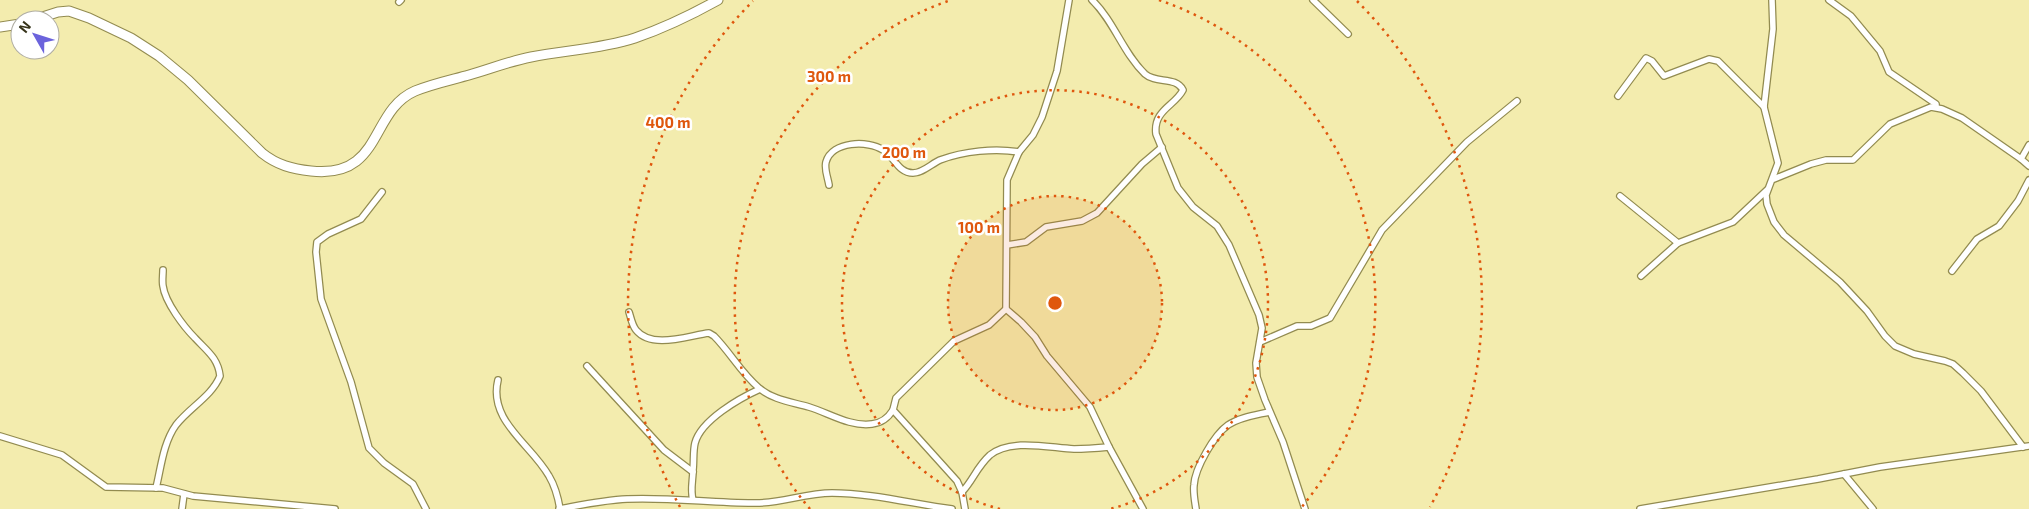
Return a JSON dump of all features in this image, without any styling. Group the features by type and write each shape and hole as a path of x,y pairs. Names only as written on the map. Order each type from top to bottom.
{"main road":[{"path":"60,12 69,11 89,18 131,38 159,56 188,80 273,162 290,168 323,172 352,163 364,155 394,107 412,92 530,57 597,47 634,38 675,22 718,0"}],"street":[{"path":"629,312 636,330 640,334 657,339 685,339 709,333 714,336 760,389 781,400 810,407 854,424 870,425 888,418 893,410 896,398 946,348 963,336 989,325 1006,309 1007,245 1005,209 1007,180 1020,152 1033,135 1042,117 1057,71 1069,0"},
{"path":"1092,0 1106,16 1145,74 1151,78 1181,85 1182,93 1167,106 1158,118 1155,127 1156,134 1178,188 1193,207 1217,226 1229,245 1260,315 1262,328 1256,363 1257,377 1269,412 1283,442 1305,509"},
{"path":"1313,0 1348,34"},
{"path":"1641,276 1678,244 1733,222 1767,190 1774,178 1777,169 1777,156 1764,107 1773,29 1772,0"},
{"path":"1829,0 1851,16 1880,51 1889,72 1936,104 1936,107"},
{"path":"1618,96 1646,58 1652,61 1664,76 1709,59 1718,62 1764,107"},
{"path":"1260,342 1297,326 1312,326 1330,318 1382,230 1467,142 1516,101"},
{"path":"1774,178 1819,162 1853,160 1890,124 1922,110 1936,107 1962,118 2021,158 2029,166"},
{"path":"829,185 826,163 831,154 844,146 868,145 877,147 885,151 902,169 914,173 920,172 933,163 950,156 990,151 1008,150 1020,152"},
{"path":"2021,158 2029,145"},
{"path":"1007,245 1026,242 1046,227 1082,221 1097,214 1142,164 1162,147"},
{"path":"1952,271 1977,239 1999,226 2018,201 2029,180"},
{"path":"1767,190 1767,204 1770,214 1784,235 1840,282 1867,311 1885,336 1895,346 1914,354 1952,364 1981,391 2026,447"},
{"path":"382,192 361,219 328,234 318,242 316,252 321,299 351,382 369,448 372,453 413,484 426,509"},
{"path":"1620,196 1678,244"},
{"path":"156,488 165,448 175,426 215,385 220,376 217,362 212,354 188,331 166,299 162,285 163,270"},
{"path":"1006,309 1035,337 1047,356 1090,407 1109,447 1143,509"},
{"path":"587,366 664,450 693,472"},
{"path":"498,380 496,389 502,418 549,476 556,492 560,509 626,499 693,500 713,506 779,501 810,494 833,493 903,506 952,509"},
{"path":"693,500 691,492 695,442 704,428 735,402 760,389"},
{"path":"893,410 952,474 962,492 966,509"},
{"path":"1196,509 1194,485 1200,466 1217,435 1228,425 1241,419 1269,412"},
{"path":"0,436 62,455 106,487 156,488 184,494 254,503 335,509"},
{"path":"962,492 980,465 992,454 1003,449 1032,445 1074,449 1109,447"},
{"path":"1640,509 1880,467 2026,447"},
{"path":"1844,474 1873,509"},
{"path":"182,509 184,494"}]}
